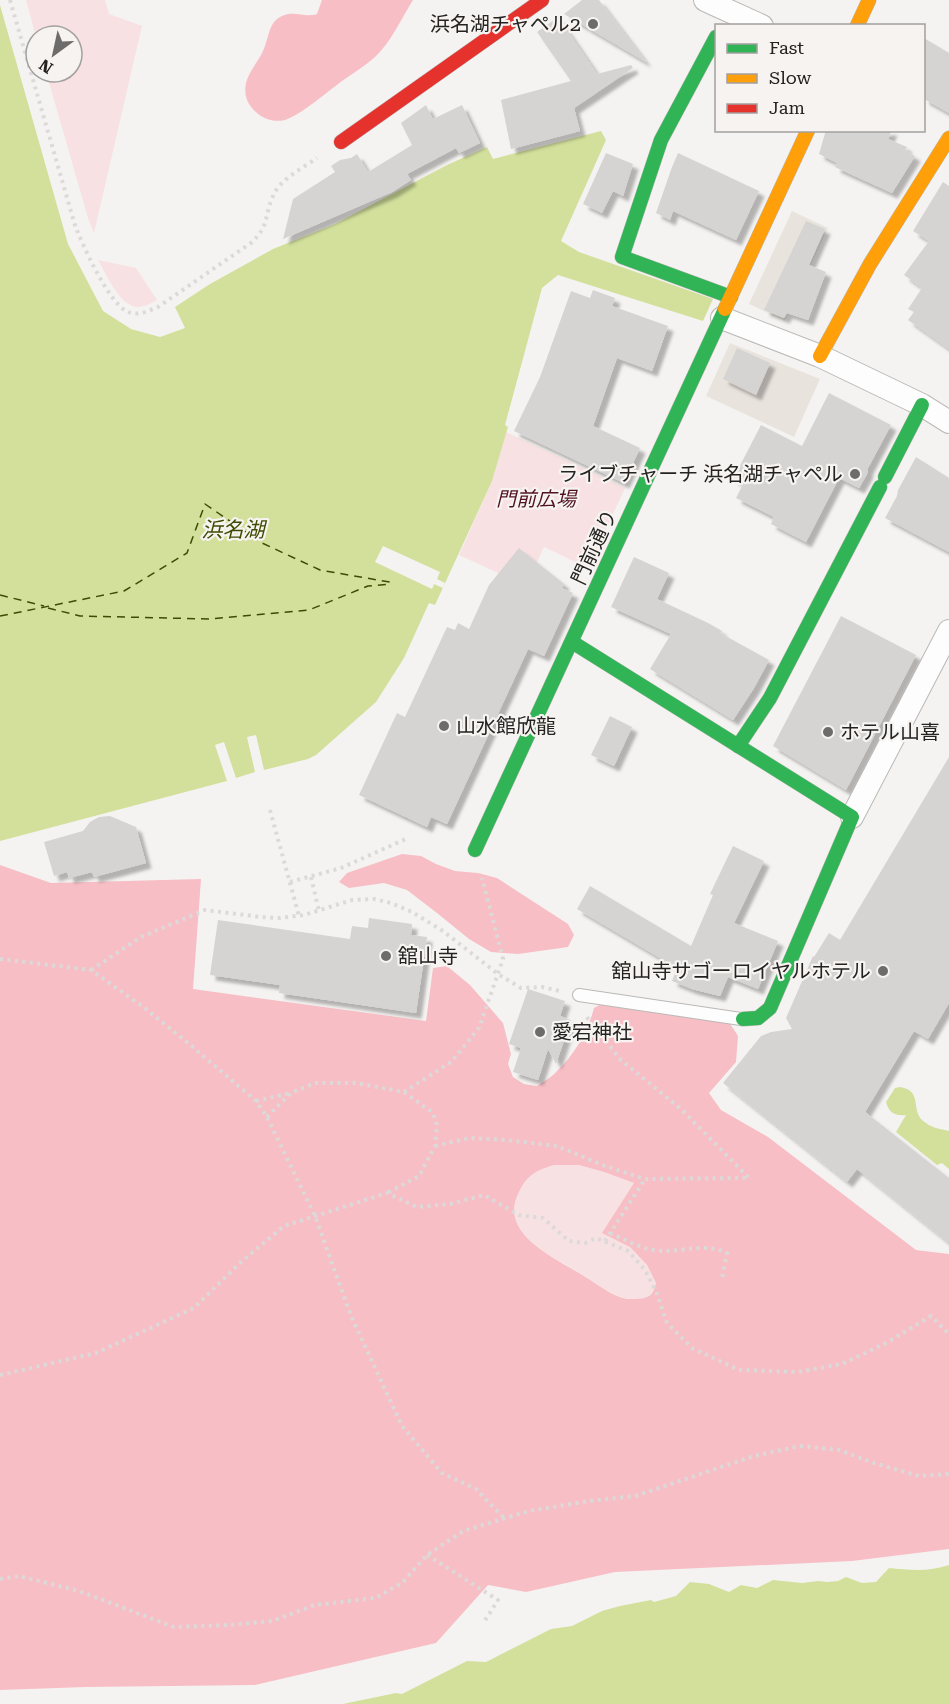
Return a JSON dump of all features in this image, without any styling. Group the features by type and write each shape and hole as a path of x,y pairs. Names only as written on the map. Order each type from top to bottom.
{"street":[{"path":"341,142 542,0"},
{"path":"705,0 726,18 753,24"},
{"path":"858,24 869,0"},
{"path":"715,41 661,140 622,256 731,297"},
{"name":"門前通り","path":"475,850 807,132"},
{"path":"820,356 870,264 947,145"},
{"path":"722,318 820,356 922,405 949,422"},
{"path":"738,746 770,698 922,405"},
{"path":"742,1019 753,1020 763,1016 770,1008 852,817 949,631"},
{"path":"572,642 852,817"}],"lane":[{"path":"573,993 742,1019"}],"path":[{"path":"10,0 82,246 113,298 126,310 141,314 158,307 251,243 265,225 273,196 278,188 341,142"},
{"path":"270,810 299,916"},
{"path":"290,882 340,868 408,838"},
{"path":"404,1092 450,1062 479,1028 503,959 475,850"},
{"path":"311,877 319,910"},
{"path":"91,970 141,937 205,910 280,918 299,916 352,900 374,899 391,903 412,912 443,931 498,974 521,988 542,987 573,993 620,1059 682,1110 749,1178 645,1179 556,1146 506,1140 470,1138 435,1146"},
{"path":"0,959 91,970 146,1009 256,1101 267,1117 315,1216 351,1316 402,1426 442,1473 476,1489 504,1518"},
{"path":"0,1375 96,1353 194,1308 241,1262 284,1226 387,1193 419,1176 435,1146 437,1125 433,1113 404,1092 356,1083 315,1083 291,1093 256,1101"},
{"path":"267,1117 291,1093"},
{"path":"605,1241 645,1179"},
{"path":"387,1193 417,1207 450,1204 484,1195 519,1215 543,1218 569,1241 585,1243 596,1238 628,1251 645,1270 656,1291 667,1323 692,1348 739,1370 798,1372 842,1364 886,1343 931,1316 949,1334"},
{"path":"610,1233 636,1245 661,1251 716,1247 727,1253 722,1279"},
{"path":"0,1579 20,1576 79,1591 174,1627 272,1621 315,1605 375,1598 402,1583 427,1555 463,1531 529,1511 635,1496 754,1456 800,1446 839,1450 919,1476 949,1474"},
{"path":"427,1555 498,1600 484,1622"}],"shaded area":[{"path":"322,0 413,0 386,44 375,57 291,117 275,121 263,117 255,112 248,103 245,87 249,74 263,51 271,27 277,19 286,14 317,14"},
{"path":"792,211 828,228 785,321 749,304"},
{"path":"730,343 820,379 794,437 706,396"},
{"path":"402,854 421,856 455,871 478,873 497,878 568,924 574,935 568,947 518,954 491,952 469,939 407,890 384,883 349,888 339,882 347,873"},
{"path":"0,865 51,883 201,879 193,989 426,1021 433,968 447,966 470,985 503,1023 511,1054 508,1064 513,1077 524,1084 537,1086 555,1073 580,1042 594,1008 603,1003 729,1022 738,1036 736,1062 709,1093 721,1110 768,1137 916,1250 949,1254 949,1549 852,1561 615,1572 526,1592 488,1585 436,1643 255,1685 0,1690","holes":["554,1165 579,1165 634,1183 602,1233 630,1247 647,1265 656,1283 649,1296 627,1299 608,1291 545,1253 522,1232 516,1220 514,1207 519,1192 529,1177"]}],"green space":[{"path":"26,0 105,0 109,14 142,26 94,233 49,84 84,84 84,24 32,24"},
{"path":"98,260 136,268 157,300 146,306 138,307 125,302 114,289"},
{"name":"門前広場","path":"506,432 625,488 588,568 544,547 526,586 459,555 492,481"},
{"path":"554,1165 579,1165 634,1183 630,1247 647,1265 656,1283 650,1295 639,1300 610,1292 543,1251 522,1231 516,1220 514,1207 519,1192 525,1181 533,1174"}],"water":[{"name":"浜名湖","path":"0,5 68,244 103,311 131,329 160,337 185,328 175,307 210,284 273,249 335,224 447,165 487,147 493,159 601,131 606,140 561,241 579,252 713,299 703,321 558,275 542,288 505,425 508,427 492,481 435,605 429,603 404,658 376,702 316,755 264,770 256,735 247,737 255,772 236,778 224,742 215,745 227,781 0,841"},
{"path":"900,1087 912,1093 918,1113 926,1123 949,1131 949,1169 942,1163 937,1165 896,1132 906,1115 893,1113 886,1102 895,1088"},
{"path":"949,1565 949,1704 343,1704 396,1693 402,1694 467,1661 486,1662 551,1629 572,1626 602,1611 620,1606 651,1600 654,1602 676,1596 690,1582 709,1584 729,1592 741,1585 757,1588 773,1580 802,1583 827,1582 838,1581 846,1577 862,1583 876,1582 889,1568 927,1570"}],"pier":[{"path":"383,546 440,572 437,579 445,583 443,588 434,584 432,589 375,562"}],"building":[{"name":"浜名湖チャペル2","path":"582,0 599,0 646,62 564,14"},
{"path":"558,17 597,74 631,65 633,68 574,108 580,131 511,149 501,100 571,81 537,32"},
{"path":"925,39 949,53 949,113 925,100"},
{"path":"426,105 433,119 462,105 480,143 459,153 456,148 407,174 411,180 392,192 283,239 293,199 335,172 331,166 340,160 357,154 368,172 412,145 401,123"},
{"path":"825,132 891,132 888,139 907,147 905,150 915,156 892,193 835,167 837,163 819,154"},
{"path":"606,153 633,164 623,196 613,191 602,213 583,204"},
{"path":"678,153 759,191 736,240 673,211 670,220 656,213"},
{"path":"943,182 949,186 949,349 908,320 914,312 908,309 922,288 904,275 929,241 913,231"},
{"path":"806,221 825,229 809,265 826,272 808,320 787,313 784,318 764,310"},
{"path":"593,290 615,298 612,306 668,326 652,371 617,358 593,426 640,448 624,483 514,431 540,377 571,291 590,298"},
{"path":"737,348 770,363 756,395 723,379"},
{"path":"829,393 891,425 859,488 839,478 806,542 771,524 774,517 736,498 743,484 733,479 761,425 802,446"},
{"path":"916,457 949,478 949,552 885,518"},
{"path":"519,548 564,584 562,588 573,593 544,656 528,649 447,824 431,817 427,827 359,795 397,713 405,717 447,627 455,630 458,623 469,629 489,585"},
{"path":"634,557 669,573 657,599 708,623 722,631 720,633 769,660 733,720 650,669 671,634 611,607"},
{"path":"841,616 916,655 846,790 773,746"},
{"path":"610,716 632,727 614,766 591,755"},
{"path":"949,757 949,1003 928,1039 914,1031 865,1112 949,1178 949,1243 857,1169 847,1182 723,1083 761,1036 792,1029 786,1018 813,956 829,933 840,940"},
{"path":"110,816 136,827 146,863 94,877 92,872 69,878 67,872 54,876 44,842 83,831 90,822 99,817"},
{"path":"733,846 764,861 734,923 778,941 758,989 728,977 720,996 672,981 677,968 577,909 590,886 691,946 713,895 710,894"},
{"path":"369,918 412,924 411,935 427,937 416,1013 279,993 280,985 210,975 218,920 350,939 352,926 368,928"},
{"name":"愛宕神社","path":"528,989 565,1001 560,1016 571,1020 556,1064 548,1049 538,1080 513,1072 521,1048 509,1044"}],"ferry route":[{"path":"0,616 124,591 187,553 205,504 262,543 320,570 395,583"},
{"path":"48,608 80,616 209,619 309,610 368,586 391,584"},
{"path":"0,595 44,606"}],"traffic: fast":[{"path":"715,39 661,140 622,257 731,297"},
{"path":"475,850 725,309"},
{"path":"885,477 922,405"},
{"path":"738,746 770,698 880,487"},
{"path":"572,642 852,817 770,1008 758,1018 743,1019"}],"traffic: slow":[{"path":"858,24 869,0"},
{"path":"725,309 807,132"},
{"path":"820,356 870,264 949,138"}],"traffic: jam":[{"path":"341,142 542,0"}],"place":[{"name":"浜名湖チャペル2","path":"593,24"},
{"name":"ライブチャーチ 浜名湖チャペル","path":"855,474"},
{"name":"山水館欣龍","path":"444,726"},
{"name":"ホテル山喜","path":"828,732"},
{"name":"舘山寺","path":"386,956"},
{"name":"舘山寺サゴーロイヤルホテル","path":"883,971"},
{"name":"愛宕神社","path":"540,1032"}]}
